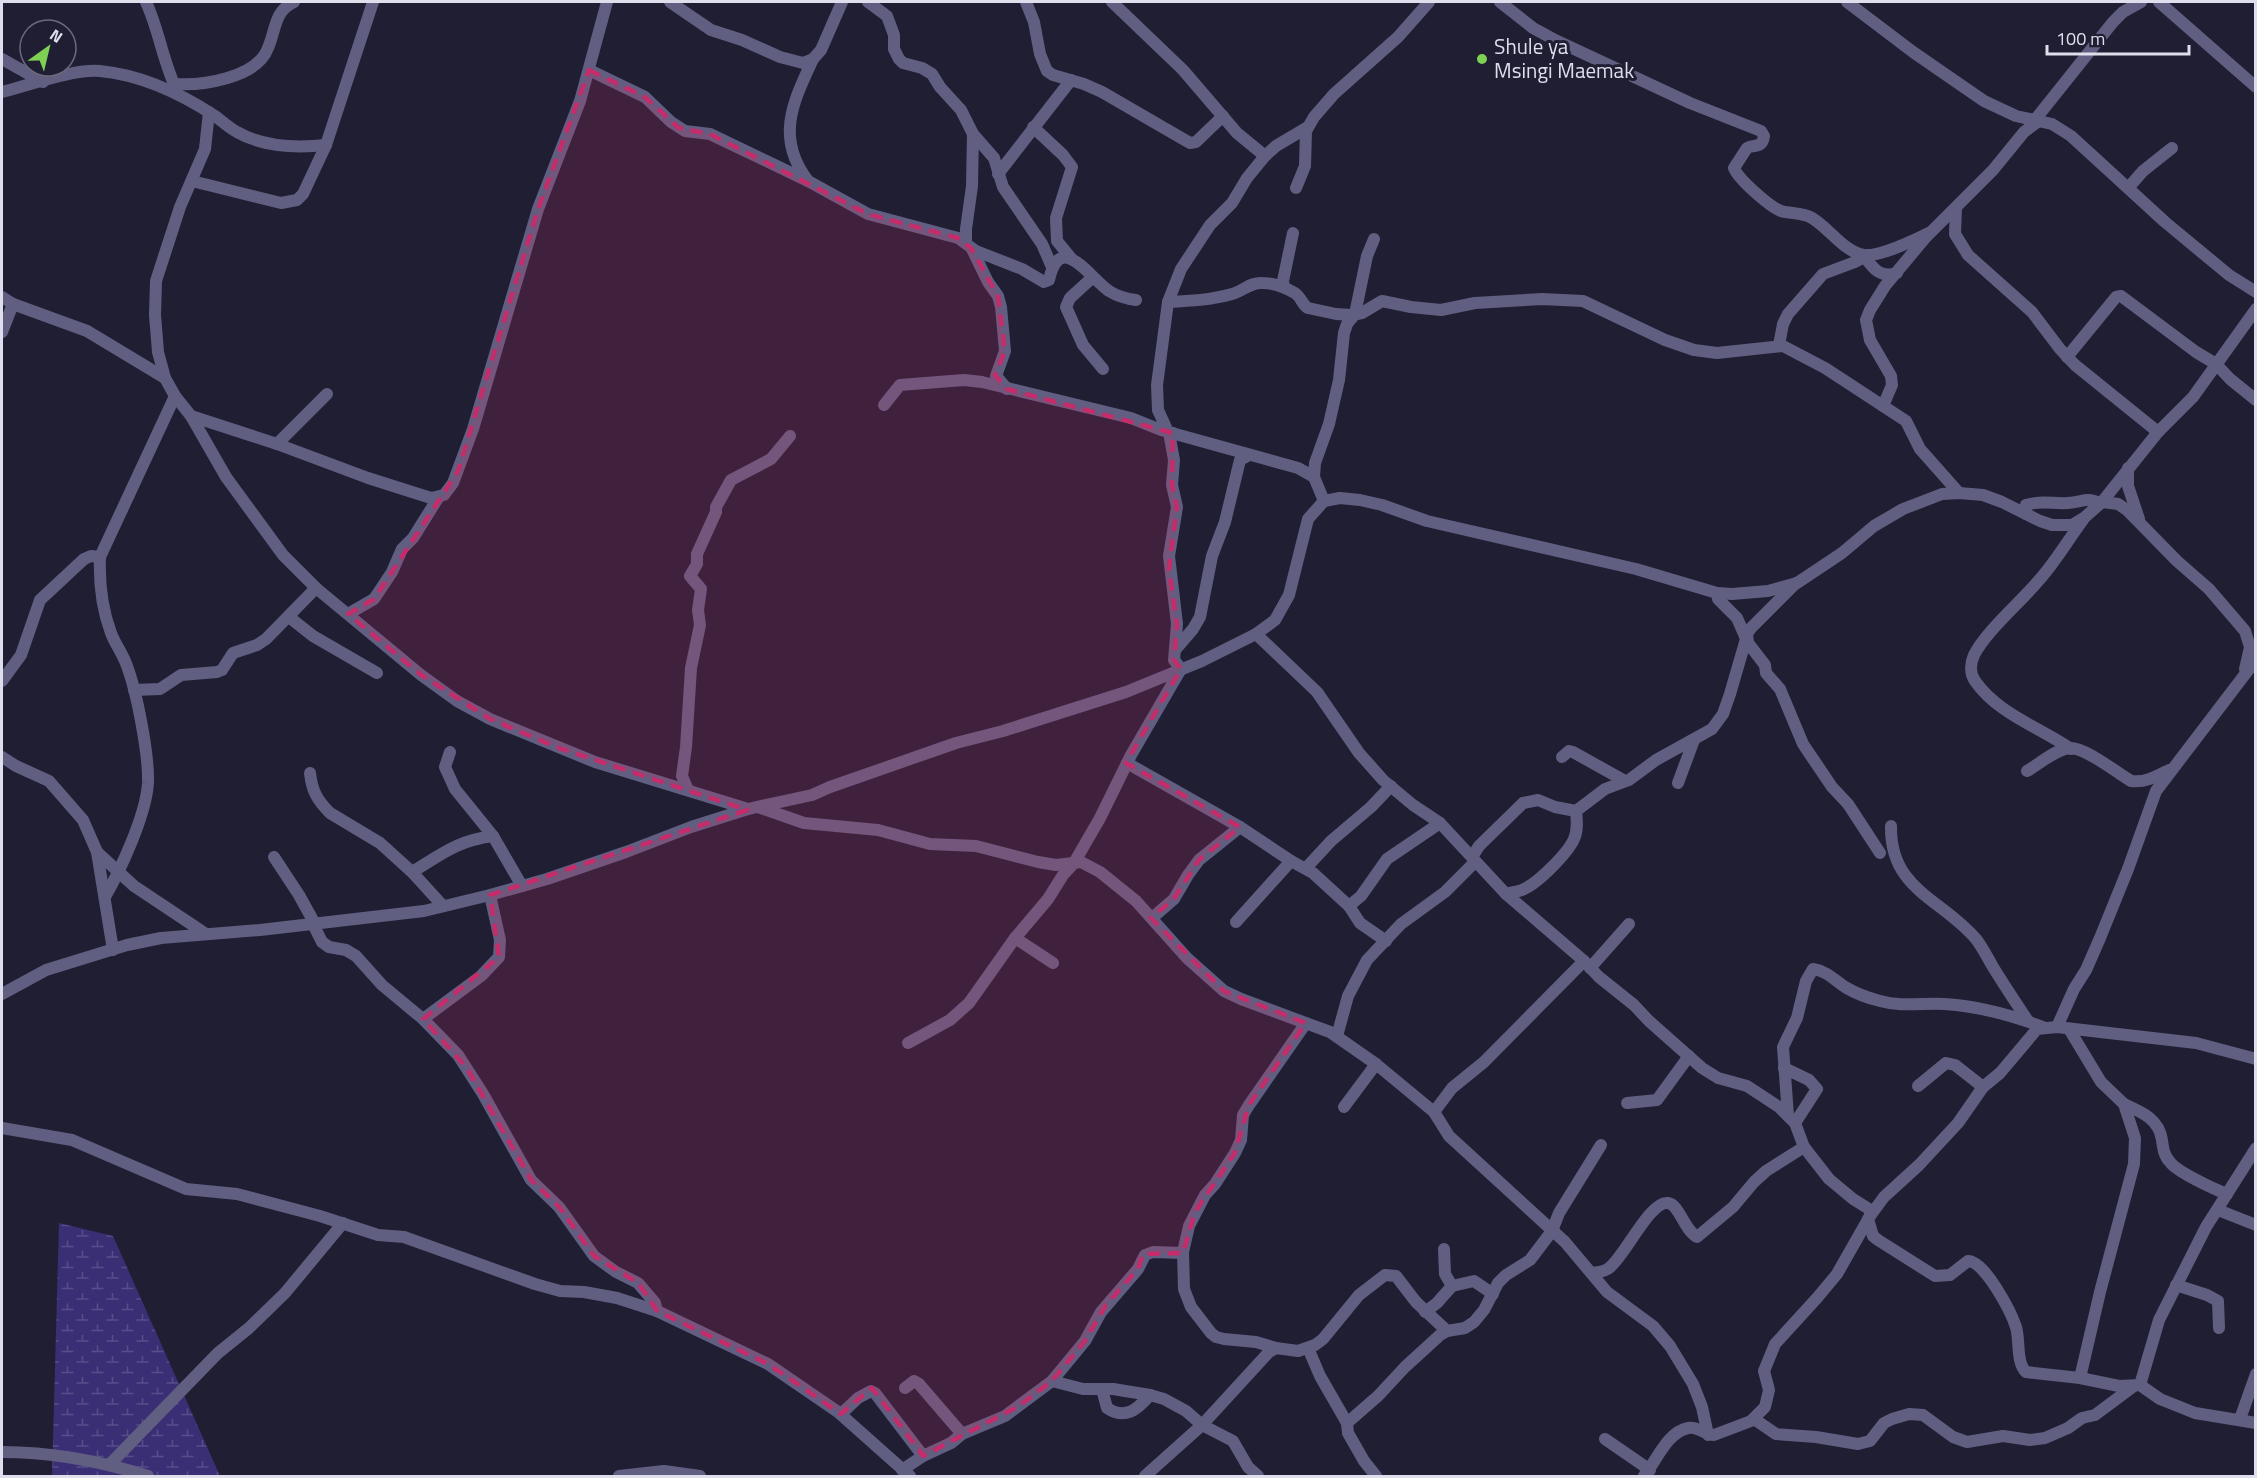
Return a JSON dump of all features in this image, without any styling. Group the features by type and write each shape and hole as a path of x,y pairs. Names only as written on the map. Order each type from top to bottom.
{"street":[{"path":"146,2 177,89"},
{"path":"177,89 212,82 253,67 261,60 268,48 273,29 283,8 294,2"},
{"path":"192,181 266,201 290,203 297,200 303,194 326,145 373,2"},
{"path":"191,416 431,498 444,495 453,483 473,429 537,209 580,101 607,2"},
{"path":"670,2 711,30 787,59 803,63 813,59"},
{"path":"808,181 792,154 789,126 792,109 813,59 826,41 842,2"},
{"path":"589,70 645,97 671,122 685,131 710,134 808,181 868,214 958,238 995,260 1022,269 1040,281 1047,282 1052,267 1042,244 1018,212 1004,187 994,158 973,134 961,110 940,87 932,74 922,68 903,63 899,59 894,49 894,35 887,16 868,2"},
{"path":"1026,2 1034,22 1040,54 1047,72 1102,92 1190,143 1196,142 1223,116"},
{"path":"1112,2 1184,70 1237,133 1265,156"},
{"path":"1180,669 1174,660 1177,624 1169,562 1177,507 1172,485 1174,460 1170,432 1158,410 1156,399 1168,302 1181,269 1199,239 1232,203 1247,178 1265,156 1276,146 1308,127 1334,94 1388,46 1429,2"},
{"path":"1500,2 1533,27 1555,40 1690,103 1759,130 1764,136 1761,144 1747,148 1735,164 1735,172 1750,188 1777,209 1811,218 1850,248 1866,256 1876,271 1882,274 1897,273"},
{"path":"1850,2 1913,52 1984,101 2006,112 2052,124 2071,136 2165,222 2229,275 2256,292"},
{"path":"1883,406 1892,385 1891,376 1870,340 1866,320 1876,300 1929,233 1993,170 2024,132 2037,121 2114,22 2123,12 2141,2"},
{"path":"2167,4 2256,87"},
{"path":"2,59 43,82"},
{"path":"2,92 74,74 102,72 177,89 236,132 248,137 284,146 326,145"},
{"path":"998,174 1071,80"},
{"path":"208,112 205,149 180,207 156,281 155,315 158,352 165,378 175,396 191,416 226,477 283,555 316,588 421,675 457,701 490,719 595,762 804,823 878,830 930,844 976,846 1056,865 1081,862 1100,872 1132,897 1187,958 1224,991 1336,1036 1376,1064 1434,1112 1449,1136 1515,1194 1574,1251 1607,1292 1653,1326 1671,1346 1693,1384 1702,1407 1708,1435"},
{"path":"1033,127 1072,167 1056,218 1057,241 1066,258"},
{"path":"1296,188 1305,166 1305,142 1308,127"},
{"path":"973,134 972,186 966,229 969,245 998,296 1001,307 1005,351 996,376 1007,389"},
{"path":"2128,187 2143,171 2172,148"},
{"path":"1956,208 1955,234 1968,255 2032,312 2067,357 2158,432"},
{"path":"1284,287 1283,281 1293,233"},
{"path":"1779,345 1783,324 1788,314 1823,274 1929,233"},
{"path":"1324,501 1314,477 1315,463 1329,424 1339,380 1344,333 1347,324 1355,314 1367,256 1374,239"},
{"path":"1042,244 1093,276 1115,295 1136,300"},
{"path":"1052,267 1066,258"},
{"path":"1093,276 1070,298 1066,307 1083,345 1103,369"},
{"path":"1168,302 1200,301 1230,295 1256,283 1284,287 1298,294 1308,308 1344,315 1362,313 1382,301 1441,310 1468,303 1554,299 1583,301 1665,340 1694,350 1717,353 1779,345 1825,368 1908,424 1920,449 1959,493"},
{"path":"2067,357 2119,296 2131,302 2196,352 2216,364 2230,380 2256,400"},
{"path":"2,297 13,304 87,331 165,378"},
{"path":"2,332 13,304"},
{"path":"1336,1036 1348,996 1358,973 1367,960 1401,924 1445,892 1474,860 1479,846 1523,803 1538,800 1555,807 1576,811 1605,789 1625,781 1656,759 1713,729 1723,714 1747,641 1747,634 1797,583 1842,553 1874,526 1903,509 1927,499 1959,493 1983,495 2040,521 2061,526 2072,525 2101,503 2158,432 2193,397 2256,309"},
{"path":"884,405 897,387 915,383 964,380 982,382 1131,418 1151,427 1298,468 1314,477"},
{"path":"277,444 327,394"},
{"path":"105,897 119,872 142,810 148,784 134,690 127,664 111,633 101,595 100,557 175,396"},
{"path":"688,790 682,776 701,589 690,576 697,564 697,554 716,512 716,507 731,480 771,459 790,436"},
{"path":"1175,651 1200,617 1212,556 1225,522 1235,474 1240,460 1249,455"},
{"path":"2128,468 2128,486 2141,523"},
{"path":"348,614 374,599 392,572 405,545 413,538 438,498"},
{"path":"2,994 46,970 161,938 314,924 424,910 490,895 626,852 691,827 752,808 812,795 956,743 1003,731 1126,692 1202,661 1256,634 1275,620 1289,595 1308,519 1324,501 1340,498 1360,500 1427,522 1636,569 1717,593 1740,594 1768,591 1797,583"},
{"path":"2026,514 2026,505 2032,503 2071,503 2089,499 2101,503 2118,504 2141,523 2177,561 2209,589 2245,631 2250,647 2244,673"},
{"path":"2085,517 2051,566 1980,647 1971,666 1973,679 1991,700 2005,710 2131,781 2139,782 2149,779 2170,769"},
{"path":"2,681 21,655 40,600 84,559 91,556 100,557"},
{"path":"134,690 160,689 181,675 222,670 233,653 257,645 289,617 316,588"},
{"path":"1717,593 1718,599 1737,618 1747,641 1765,665 1766,673 1780,689 1803,744 1832,787 1848,804 1880,853"},
{"path":"289,617 313,636 377,673"},
{"path":"1256,634 1317,692 1359,753 1391,786 1440,823 1506,894 1714,1076 1747,1086 1792,1120"},
{"path":"2063,1028 2074,989 2086,970 2100,938 2156,790 2256,660"},
{"path":"908,1043 950,1020 969,1003 1015,938 1048,899 1063,875 1074,863 1100,818 1180,669"},
{"path":"1678,783 1694,740"},
{"path":"2027,771 2058,753 2072,749"},
{"path":"450,752 446,761 448,776 466,805 493,836 522,886"},
{"path":"1562,757 1569,752 1574,752 1625,781"},
{"path":"2,757 49,782 83,820 97,852 113,950"},
{"path":"1127,764 1240,827 1291,861 1306,868 1349,906 1360,923 1386,941"},
{"path":"310,773 313,792 324,806 335,816 380,843 443,906"},
{"path":"1306,868 1331,841 1371,807 1391,786"},
{"path":"1506,894 1525,889 1566,851 1574,839 1578,824 1576,811"},
{"path":"1349,906 1361,896 1387,859 1440,823"},
{"path":"1891,826 1891,845 1904,873 1924,896 1954,918 1977,941 2028,1021"},
{"path":"1152,918 1174,898 1199,860 1240,827"},
{"path":"412,873 448,849 479,838 493,836"},
{"path":"97,852 134,886 206,934"},
{"path":"274,857 314,924 322,942 329,947 346,950 356,956 382,985 423,1019 458,1055 531,1180 559,1207 594,1256 616,1272 638,1283 655,1303 657,1311"},
{"path":"1236,922 1291,861"},
{"path":"423,1019 481,976 499,957 500,940 490,895"},
{"path":"1434,1112 1452,1088 1484,1062 1629,924"},
{"path":"1015,938 1053,963"},
{"path":"2256,1059 2196,1043 2043,1027 1993,1011 1970,1007 1909,1005 1878,1001 1848,989 1825,973 1814,969 1806,981 1797,1018 1782,1047 1792,1120 1804,1147 1829,1179 1869,1209 1873,1236 1878,1240 1935,1276 1950,1275 1968,1261 1978,1264 1997,1289 2012,1318 2023,1369 2119,1386 2138,1385 2160,1399 2195,1413 2256,1423"},
{"path":"1306,1023 1243,1115 1240,1140 1235,1153 1195,1212 1183,1253 1186,1297 1211,1333 1220,1339 1256,1342 1298,1351 1323,1339 1359,1295 1385,1275 1392,1274 1425,1312 1447,1331"},
{"path":"1605,1439 1647,1473 1666,1445 1680,1431 1688,1428 1708,1435 1721,1433 1754,1419 1765,1407 1768,1399 1768,1384 1764,1371 1775,1344 1837,1274 1884,1197 1919,1165 1958,1123 1983,1087 2000,1073 2037,1029 2043,1027"},
{"path":"2063,1028 2101,1082 2124,1104 2156,1122 2166,1157 2174,1167 2227,1194"},
{"path":"1627,1102 1657,1100 1689,1056"},
{"path":"1918,1086 1946,1063 1955,1065 1983,1087"},
{"path":"1344,1107 1376,1064"},
{"path":"1785,1068 1809,1080 1817,1089 1792,1120"},
{"path":"2080,1378 2134,1164 2135,1138 2124,1104"},
{"path":"2,1128 72,1140 186,1189 237,1194 344,1223 378,1235 404,1237 535,1284 560,1291 584,1292 616,1298 657,1311 768,1364 841,1414 906,1473 923,1456 943,1448 962,1434 1005,1416 1052,1381 1085,1341 1101,1312 1138,1269 1145,1255 1154,1252 1183,1253"},
{"path":"1347,1423 1447,1331 1465,1328 1474,1322 1498,1283 1506,1275 1530,1260 1552,1231 1559,1213 1601,1145"},
{"path":"1592,1273 1608,1269 1624,1252 1638,1229 1655,1209 1665,1202 1674,1207 1691,1233 1698,1237 1701,1236 1710,1224 1732,1207 1766,1171 1804,1147"},
{"path":"1754,1419 1776,1434 1816,1437 1858,1444 1870,1441 1884,1424 1892,1419 1918,1413 1953,1437 1966,1442 2003,1436 2031,1440 2056,1434 2082,1418 2095,1415 2138,1385 2159,1320 2176,1285 2206,1227 2256,1148"},
{"path":"2218,1210 2256,1225"},
{"path":"110,1464 218,1353 249,1328 290,1288 344,1223"},
{"path":"1444,1249 1445,1274 1452,1286"},
{"path":"1425,1312 1437,1303 1452,1286 1474,1281 1493,1294"},
{"path":"2176,1285 2218,1301 2219,1328"},
{"path":"1145,1476 1202,1425 1269,1352 1276,1348"},
{"path":"1308,1348 1316,1368 1347,1423 1348,1433 1364,1461 1376,1476"},
{"path":"2240,1419 2256,1374"},
{"path":"905,1388 914,1381 919,1384 962,1434"},
{"path":"1052,1381 1083,1389 1102,1389 1164,1399 1202,1425 1233,1441 1246,1464 1257,1476"},
{"path":"1102,1389 1107,1408 1118,1415 1128,1414 1150,1395"},
{"path":"841,1414 864,1394 871,1391 875,1393 923,1456"},
{"path":"2,1452 63,1456 110,1464 148,1476"},
{"path":"619,1476 664,1471 700,1476"}],"highlighted area":[{"path":"589,70 645,97 679,128 710,134 868,214 958,238 971,248 998,296 1005,351 995,375 1007,389 1173,433 1172,485 1177,507 1169,569 1177,624 1174,660 1181,669 1126,763 1240,827 1199,860 1174,899 1151,918 1224,991 1306,1023 1249,1105 1235,1153 1195,1212 1183,1253 1143,1254 1138,1269 1106,1305 1085,1341 1052,1381 1019,1406 923,1456 872,1388 841,1414 768,1364 657,1311 638,1283 594,1256 559,1207 531,1180 466,1067 423,1019 499,957 490,895 747,810 556,747 490,719 421,675 348,614 374,599 458,471 538,209"}],"green space":[{"path":"59,1223 113,1236 220,1476 52,1476"}],"place":[{"name":"Shule ya Msingi Maemak","path":"1482,59"}]}
